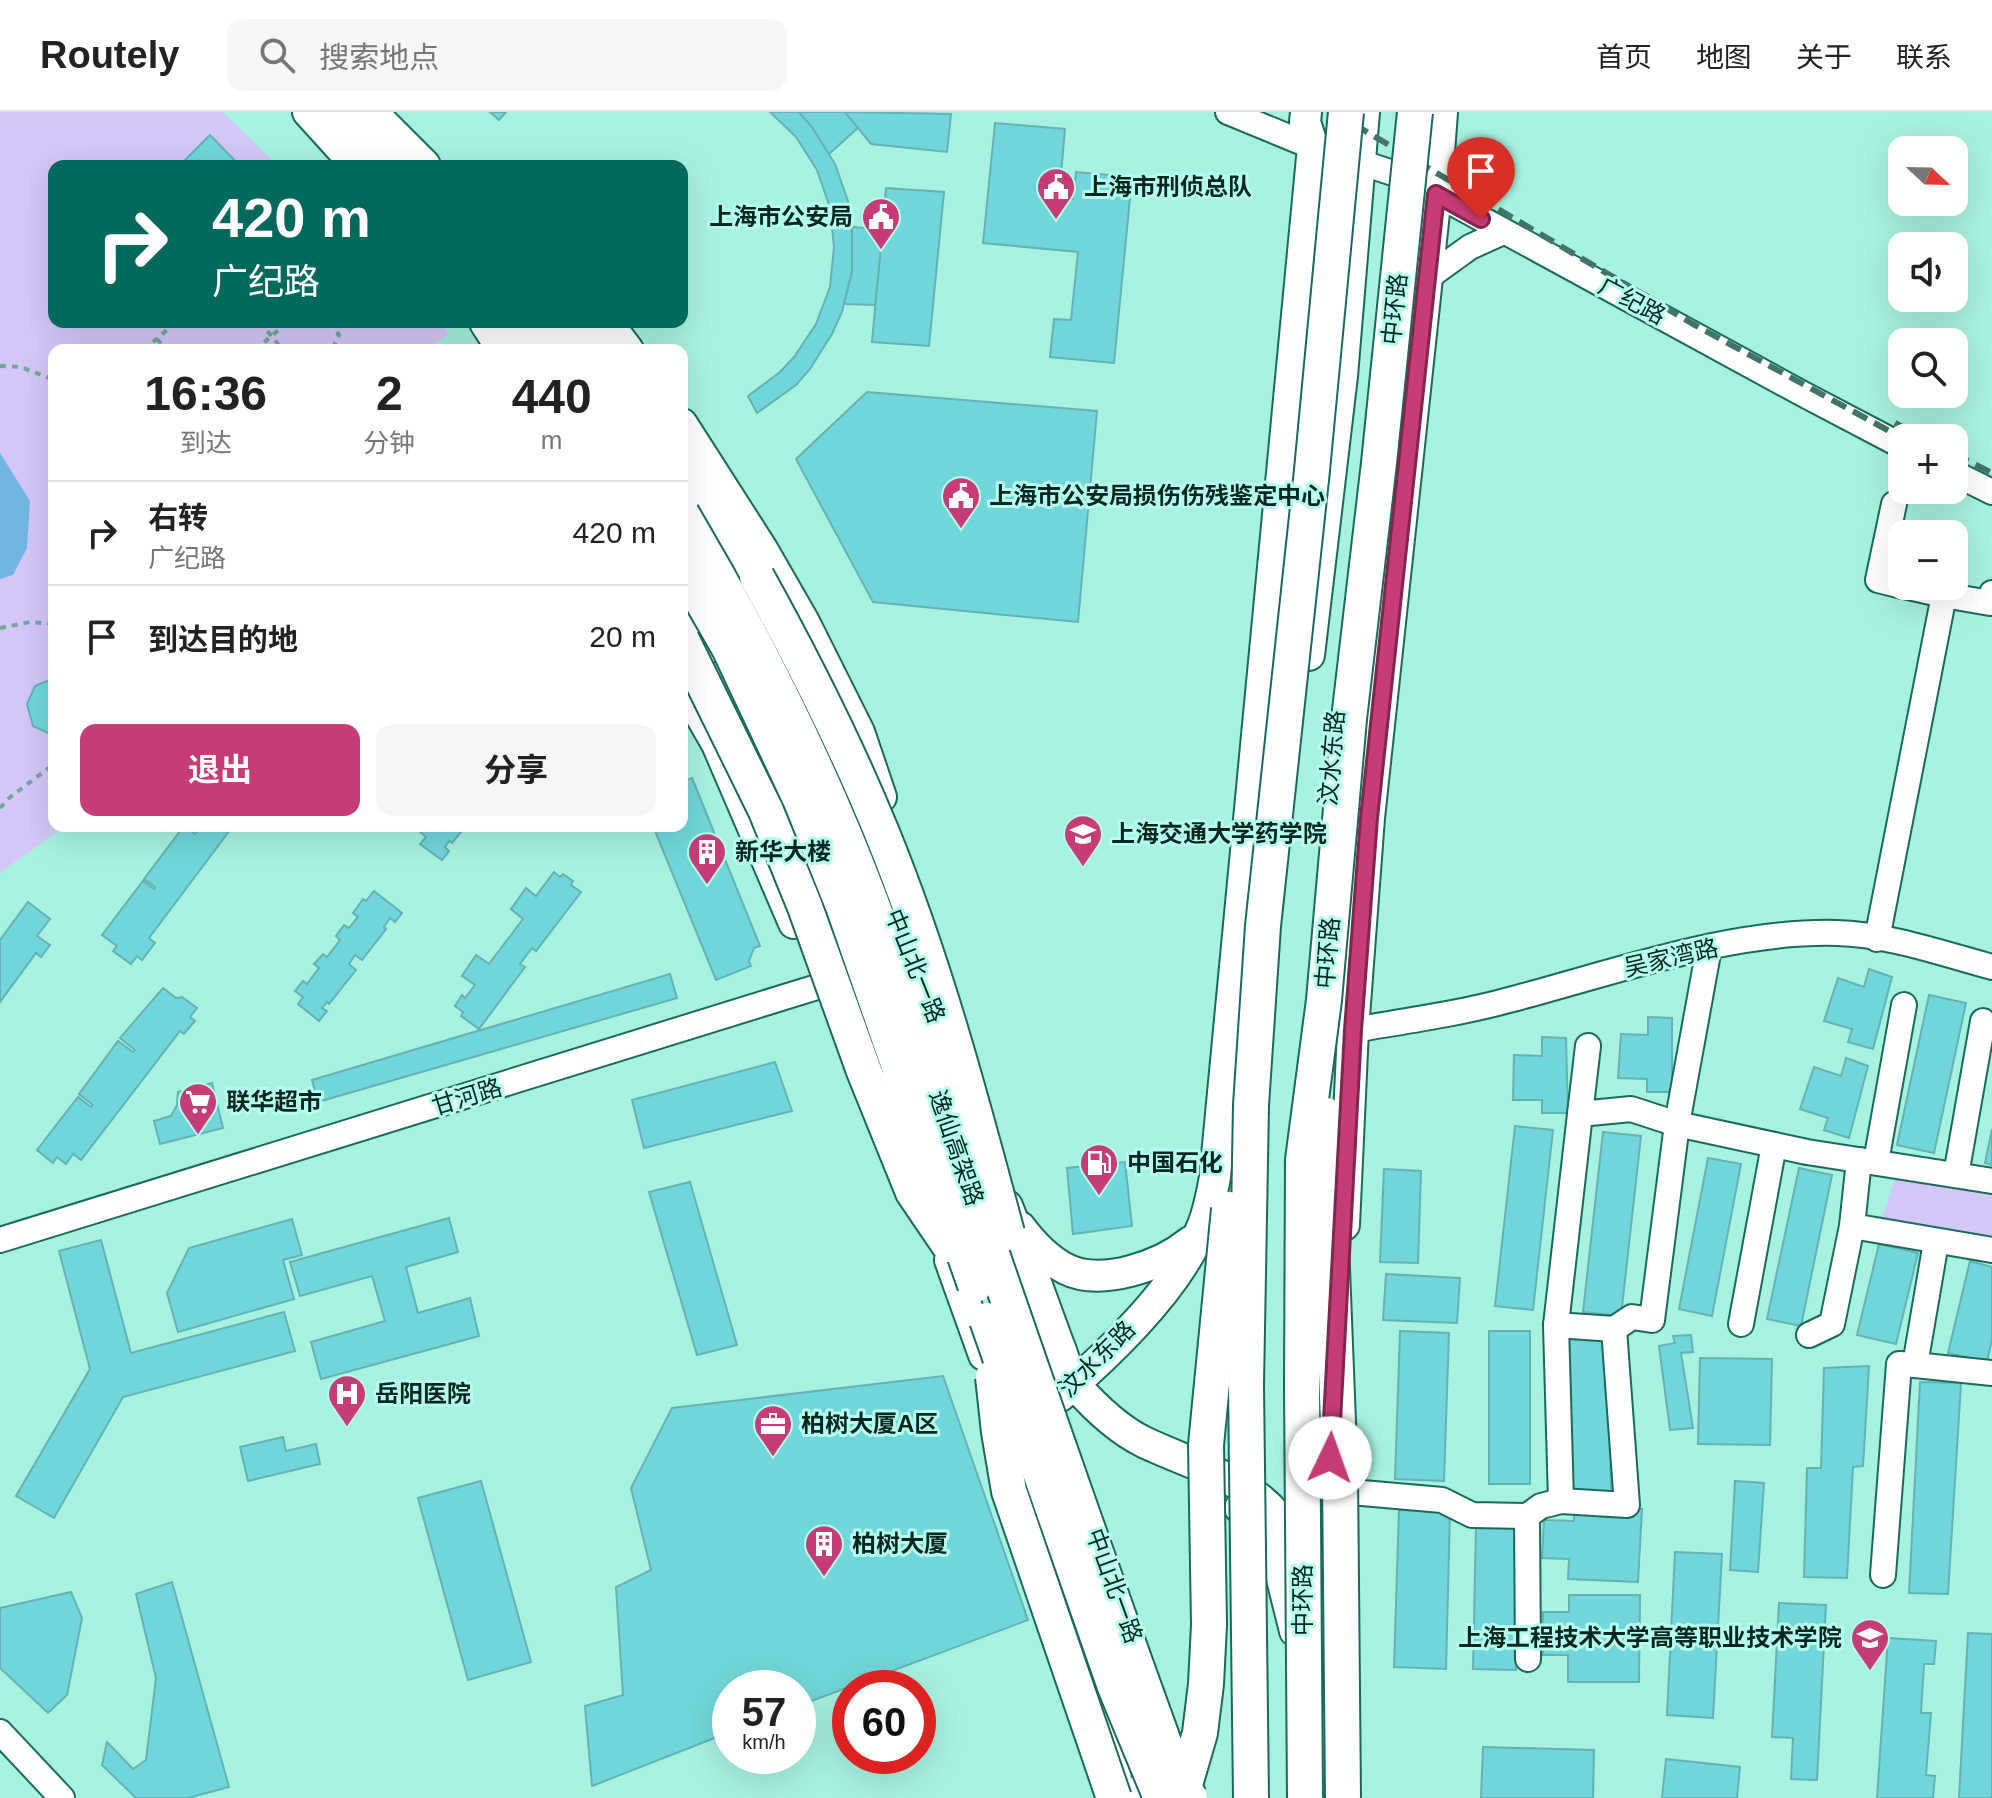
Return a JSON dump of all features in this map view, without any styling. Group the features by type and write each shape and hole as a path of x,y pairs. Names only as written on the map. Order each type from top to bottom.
{"highway":[{"path":"335,112 379,160"},
{"path":"369,112 417,160"},
{"path":"1181,1798 1200,1733 1206,1684 1209,1625 1206,1445 1215,1332 1312,470 1346,112"},
{"name":"中环路","path":"1305,1798 1303,1160 1324,1000 1349,719 1415,112"},
{"path":"554,328 566,344"},
{"path":"588,328 603,344"},
{"path":"688,463 803,661 882,834 944,1005 1065,1453"},
{"name":"逸仙高架路","path":"688,524 722,581 775,684 842,829 899,981 1174,1770 1191,1798"},
{"name":"逸仙高架路","path":"688,576 729,648 801,801 843,906 1115,1687 1136,1797"},
{"path":"688,652 766,811 913,1192 975,1285"},
{"path":"1251,1798 1246,1385 1251,1105 1263,926"},
{"path":"1324,1000 1340,1473 1343,1798"},
{"path":"987,1320 1009,1491 1136,1797"}],"main road":[{"path":"308,112 352,160"},
{"path":"384,112 431,160"},
{"name":"汶水东路","path":"1200,1232 1215,1177 1313,147 1305,122 1306,112"},
{"name":"汶水东路","path":"1313,147 1322,131 1324,112"},
{"name":"汶水东路","path":"1021,1452 1035,1420 1100,1359 1172,1281 1242,1166 1256,1130 1262,1101 1284,860 1342,376 1364,112"},
{"name":"汶水东路","path":"1325,1549 1295,1319 1297,1221 1314,951 1341,650 1372,387 1399,112"},
{"name":"汶水东路","path":"1328,1798 1325,1549 1353,1030 1370,803 1436,194 1442,112"},
{"path":"493,328 507,344"},
{"path":"688,434 790,598 859,732 920,946"},
{"name":"中山北一路","path":"688,497 799,694 920,946 933,1011 1074,1384 1103,1413 1220,1492 1259,1524 1280,1571 1295,1631"},
{"path":"1265,641 1319,567"},
{"name":"中山北一路","path":"688,611 730,680 803,838 973,1327 1021,1452 1112,1717 1136,1797"},
{"path":"688,693 717,744 821,986 870,1029"},
{"path":"1010,1214 1029,1238 1053,1260 1068,1270 1085,1275 1109,1274 1156,1264 1176,1253 1200,1232"},
{"path":"1065,1453 1074,1384"},
{"path":"1003,1403 1035,1420 1065,1453"},
{"name":"中山北一路","path":"1139,1439 1262,1498 1275,1511 1288,1532 1295,1559 1297,1798"},
{"path":"1288,1532 1327,1693"}],"street":[{"path":"1228,112 1313,147"},
{"name":"广纪路","path":"1313,147 1393,173 1436,194 1888,438"},
{"path":"1427,278 1470,247 1503,232"},
{"path":"1968,480 1992,492"},
{"path":"1891,520 1894,504"},
{"path":"1888,532 1878,580 1888,582"},
{"path":"1968,599 1990,603 1992,593"},
{"path":"1877,939 1943,600"},
{"name":"吴家湾路","path":"1353,1030 1505,1002 1678,953 1769,938 1838,933 1903,943 1992,967"},
{"name":"甘河路","path":"0,1240 821,986 920,946"},
{"path":"1556,1325 1614,1329 1632,1317 1652,1320 1677,1124 1709,948"},
{"path":"1809,1335 1832,1324 1904,1005"},
{"path":"1956,1175 1983,1021"},
{"path":"1561,1501 1556,1325 1588,1046"},
{"path":"1580,1114 1631,1109 1677,1124 1774,1145 1992,1181"},
{"path":"1741,1324 1774,1145"},
{"path":"1852,1226 1992,1250"},
{"path":"1915,1365 1936,1242"},
{"path":"1328,1490 1442,1500 1472,1515 1527,1516 1541,1506 1561,1501 1627,1505 1614,1329"},
{"path":"1883,1575 1899,1364 1992,1373"},
{"path":"1527,1516 1528,1659"},
{"path":"0,1732 62,1798"}],"path":[{"path":"151,344 169,328"},
{"path":"266,328 279,344"},
{"path":"262,344 281,328"},
{"path":"157,339 162,344"},
{"path":"0,366 21,367 48,378"},
{"path":"0,628 30,622 48,624"},
{"path":"0,808 48,769"}],"shaded area":[{"path":"0,112 223,112 272,160 48,160 48,328 443,328 449,334 435,344 48,344 48,832 57,832 0,873"},
{"path":"1896,1175 1992,1192 1992,1243 1880,1225"}],"water":[{"path":"0,453 30,501 27,548 13,575 0,579"}],"building":[{"path":"490,112 506,112 499,120"},
{"path":"770,112 799,112 835,164 849,204 852,271 842,312 810,369 796,385 757,413 748,396 780,372 816,324 830,287 834,247 830,208 817,170 796,137"},
{"path":"799,112 845,112 858,128 829,154"},
{"path":"845,112 951,114 947,152 871,144"},
{"name":"上海市刑侦总队","path":"995,123 1065,129 1059,197 1073,199 1076,172 1132,177 1114,363 1050,357 1054,319 1071,320 1078,252 983,243"},
{"path":"210,135 234,160 185,160"},
{"path":"886,188 944,192 929,346 872,342"},
{"path":"852,227 883,229 875,305 844,304 852,272"},
{"name":"上海市公安局损伤伤残鉴定中心","path":"867,392 1097,411 1078,622 873,602 796,459"},
{"path":"48,681 48,733 33,726 27,704 35,686"},
{"name":"新华大楼","path":"692,778 760,946 754,948 749,961 751,966 716,980 655,832 688,832 688,780"},
{"path":"179,832 228,832 149,938 155,943 142,960 137,956 131,964 113,951 117,946 102,935 143,881 154,889 144,879"},
{"path":"420,832 461,832 452,843 449,841 445,847 449,851 442,860 420,844 426,837"},
{"path":"554,872 573,881 571,885 581,892 536,951 532,948 520,964 525,967 479,1029 461,1016 463,1012 455,1006 462,995 465,998 475,985 462,976 476,955 489,964 523,919 511,909 526,888 536,896"},
{"path":"374,891 402,913 395,922 390,918 384,927 386,929 362,960 355,955 349,964 356,970 329,1004 327,1002 322,1008 327,1011 319,1021 298,1004 303,997 295,991 303,981 307,984 319,968 314,964 323,954 327,957 340,940 336,936 344,925 349,928 358,917 353,913 363,899 366,901"},
{"path":"28,902 50,919 37,936 50,945 41,957 36,953 0,1002 0,940"},
{"path":"1869,969 1892,977 1873,1049 1848,1042 1852,1029 1824,1021 1838,978 1864,987"},
{"path":"670,974 677,998 318,1102 312,1080"},
{"path":"163,988 197,1008 190,1017 195,1021 184,1034 180,1031 81,1160 73,1154 66,1164 57,1157 53,1163 37,1150 78,1097 91,1107 93,1105 79,1094 118,1041 133,1052 135,1050 120,1038"},
{"path":"1929,995 1966,1003 1934,1153 1897,1145"},
{"path":"1648,1017 1672,1018 1672,1092 1647,1092 1647,1079 1618,1078 1621,1034 1648,1035"},
{"path":"1542,1037 1566,1038 1568,1113 1542,1113 1542,1100 1513,1100 1514,1055 1542,1056"},
{"path":"1846,1058 1868,1066 1849,1138 1824,1130 1828,1118 1800,1109 1814,1067 1841,1076"},
{"path":"775,1062 792,1111 644,1148 632,1100"},
{"path":"212,1083 223,1128 160,1144 154,1121 171,1116 177,1105 178,1092"},
{"path":"1515,1126 1553,1130 1533,1310 1495,1306"},
{"path":"1992,1129 1992,1165 1985,1163"},
{"path":"1603,1132 1641,1136 1621,1316 1583,1312"},
{"path":"1708,1158 1741,1164 1712,1316 1679,1309"},
{"name":"中国石化","path":"1125,1162 1132,1226 1073,1234 1067,1168"},
{"path":"1799,1168 1832,1175 1801,1326 1767,1319"},
{"path":"1384,1169 1421,1171 1418,1263 1380,1262"},
{"path":"690,1182 737,1345 697,1355 649,1192"},
{"path":"449,1218 458,1252 406,1267 418,1313 470,1298 479,1336 321,1379 311,1342 385,1321 372,1276 300,1296 290,1262"},
{"path":"292,1219 302,1255 283,1260 294,1299 178,1332 167,1293 189,1248"},
{"path":"101,1240 131,1353 284,1312 295,1351 123,1397 54,1518 16,1496 90,1369 59,1251"},
{"path":"1879,1244 1918,1253 1896,1344 1857,1335"},
{"path":"1970,1261 1992,1267 1992,1339 1987,1362 1948,1353"},
{"path":"1386,1274 1460,1278 1457,1323 1383,1320"},
{"path":"1400,1331 1449,1333 1444,1481 1395,1479"},
{"path":"1489,1331 1530,1331 1530,1484 1489,1484"},
{"path":"1691,1335 1693,1352 1681,1353 1693,1428 1670,1430 1659,1346 1675,1343 1673,1336"},
{"path":"1608,1338 1611,1491 1570,1492 1567,1339"},
{"path":"1700,1358 1772,1359 1770,1445 1698,1444"},
{"path":"1869,1366 1863,1466 1853,1467 1847,1578 1804,1577 1807,1468 1821,1468 1824,1368"},
{"name":"柏树大厦","path":"943,1376 1028,1620 894,1670 832,1670 832,1693 816,1699 816,1670 712,1670 712,1739 592,1786 585,1706 623,1695 616,1587 651,1570 631,1488 672,1408"},
{"path":"1920,1382 1961,1383 1948,1594 1909,1593"},
{"path":"283,1437 286,1451 316,1444 320,1464 248,1481 240,1447"},
{"path":"481,1481 531,1662 468,1680 418,1498"},
{"path":"1735,1481 1764,1483 1758,1572 1730,1570"},
{"path":"1574,1506 1642,1509 1638,1582 1568,1579 1569,1559 1542,1558 1544,1520 1574,1521"},
{"path":"1399,1510 1450,1511 1446,1669 1394,1667"},
{"path":"1476,1525 1519,1526 1516,1670 1473,1669"},
{"path":"1675,1552 1722,1554 1713,1718 1667,1715"},
{"path":"172,1582 229,1787 188,1798 136,1798 102,1765 107,1742 133,1769 146,1760 156,1678 136,1594"},
{"path":"71,1592 82,1618 67,1695 48,1713 0,1668 0,1608"},
{"path":"1569,1595 1640,1595 1639,1682 1568,1682 1568,1655 1543,1655 1543,1612 1569,1612"},
{"path":"1779,1603 1826,1605 1817,1780 1791,1779 1793,1738 1772,1737"},
{"path":"1968,1633 1992,1634 1992,1798 1959,1798"},
{"path":"1888,1638 1936,1641 1934,1664 1924,1664 1921,1713 1931,1713 1926,1775 1935,1776 1933,1798 1877,1798"},
{"path":"1483,1747 1594,1750 1593,1798 1481,1798"},
{"path":"1666,1759 1740,1767 1737,1798 1662,1798"}],"railway":[{"path":"1333,112 1693,324 1888,430"},
{"path":"1968,461 1992,473"}],"place":[{"name":"上海市刑侦总队","path":"1056,221"},
{"name":"上海市公安局","path":"881,251"},
{"name":"上海市公安局损伤伤残鉴定中心","path":"961,530"},
{"name":"上海交通大学药学院","path":"1083,868"},
{"name":"新华大楼","path":"707,886"},
{"name":"联华超市","path":"198,1136"},
{"name":"中国石化","path":"1099,1197"},
{"name":"岳阳医院","path":"347,1428"},
{"name":"柏树大厦A区","path":"773,1458"},
{"name":"柏树大厦","path":"824,1578"},
{"name":"上海工程技术大学高等职业技术学院","path":"1870,1672"}],"route":[{"path":"1330,1458 1353,1030 1369,818 1436,194 1481,219"}]}
